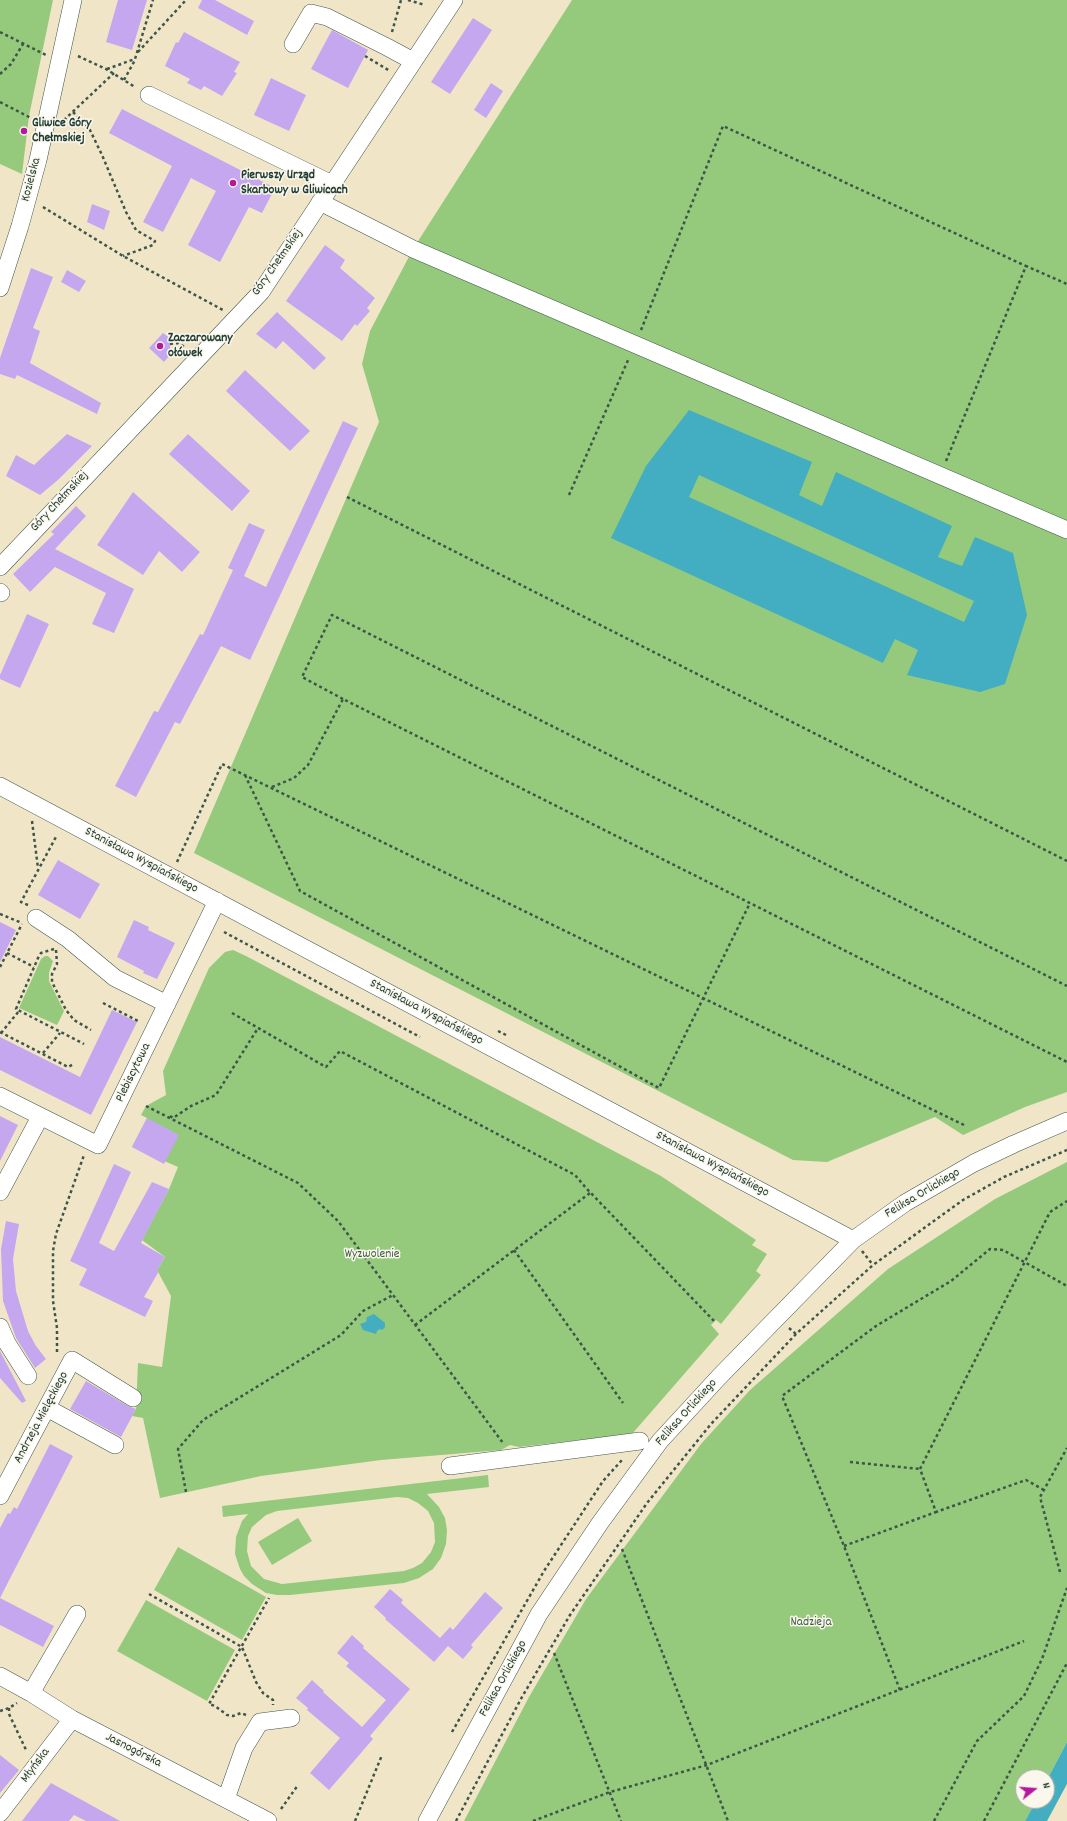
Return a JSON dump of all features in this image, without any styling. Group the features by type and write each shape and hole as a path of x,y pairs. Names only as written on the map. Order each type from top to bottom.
{"street":[{"name":"Kozielska","path":"0,288 20,226 38,160 73,0"},
{"name":"Góry Chełmskiej","path":"0,567 228,320 261,292 454,0"},
{"path":"293,44 312,13 327,17 387,47 413,62"},
{"path":"149,94 332,184"},
{"path":"320,202 413,249 1067,530"},
{"name":"Stanisława Wyspiańskiego","path":"0,786 853,1240"},
{"name":"Plebiscytowa","path":"0,1096 98,1145 217,902"},
{"path":"27,920 59,941 76,945 115,978 167,1004"},
{"path":"0,1192 40,1117"},
{"name":"Feliksa Orlickiego","path":"427,1821 539,1614 629,1483 666,1435 853,1240 905,1203 974,1163 1067,1121"},
{"path":"0,1327 7,1343 28,1376"},
{"path":"64,1359 133,1398"},
{"name":"Andrzeja Mielęckiego","path":"0,1496 47,1408 64,1359"},
{"path":"47,1408 115,1445"},
{"path":"450,1466 640,1441"},
{"path":"31,1693 77,1614"},
{"name":"Jasnogórska","path":"0,1676 31,1693 72,1719 268,1821"},
{"path":"226,1799 244,1748 267,1721 292,1718"},
{"name":"Młyńska","path":"0,1814 72,1719"}],"path":[{"path":"124,80 135,59 153,0"},
{"path":"136,54 186,0"},
{"path":"387,47 401,0"},
{"path":"408,0 425,5"},
{"path":"0,32 48,56"},
{"path":"0,74 11,64 23,44"},
{"path":"78,56 114,73 134,86"},
{"path":"365,56 390,71"},
{"path":"106,69 135,59"},
{"path":"64,120 114,73"},
{"path":"0,102 31,118"},
{"path":"73,112 89,128 126,212 136,230 155,242 153,245 123,256"},
{"path":"569,495 635,345 723,126 1067,284"},
{"path":"44,207 228,320"},
{"path":"940,475 1026,266"},
{"path":"170,344 178,343 189,351"},
{"path":"347,497 1067,862"},
{"path":"1067,986 332,615 302,676 343,699 1067,1062"},
{"path":"272,787 294,778 308,765 343,699"},
{"path":"175,867 222,764 964,1125"},
{"path":"245,774 300,891 659,1088 750,903"},
{"path":"32,821 38,869"},
{"path":"0,914 27,920 0,967"},
{"path":"224,932 420,1037"},
{"path":"59,941 41,953 16,1009 84,1044"},
{"path":"59,941 57,964 52,974 52,982 66,1010 74,1020 90,1030"},
{"path":"7,953 34,967"},
{"path":"103,1003 143,1023"},
{"path":"19,1011 0,1032 68,1067 74,1064"},
{"path":"232,1012 326,1067 340,1051 575,1175 715,1322"},
{"path":"258,1028 216,1095 191,1106 174,1118 146,1106 298,1183 338,1221 506,1447"},
{"path":"42,1054 60,1032"},
{"path":"64,1359 56,1328 53,1301 53,1251 56,1234 85,1151 81,1145 74,1140 74,1133"},
{"path":"456,1821 522,1697 570,1615 647,1503 711,1424 796,1334 873,1265 963,1200 1004,1177 1067,1150"},
{"path":"415,1324 590,1192"},
{"path":"936,1512 920,1469 1050,1212 1067,1201"},
{"path":"900,1690 844,1546 782,1396 876,1326 950,1282 990,1249 1004,1250 1067,1286"},
{"path":"514,1250 623,1403"},
{"path":"186,1492 178,1449 203,1420 341,1335 363,1311 393,1295"},
{"path":"786,1325 796,1334"},
{"path":"1060,1572 1040,1497 1067,1448"},
{"path":"850,1462 920,1469"},
{"path":"844,1546 1026,1480 1044,1490"},
{"path":"622,1549 728,1821"},
{"path":"934,1821 977,1741 1024,1696 1042,1659 1067,1588"},
{"path":"149,1594 242,1647 256,1682 263,1693 272,1700 267,1721 241,1713 227,1715 215,1706 209,1704 242,1647 269,1598"},
{"path":"533,1821 610,1792 707,1765 1024,1641"},
{"path":"554,1654 621,1821"},
{"path":"984,1821 1067,1663"},
{"path":"452,1732 480,1684"},
{"path":"9,1708 9,1714 30,1757"},
{"path":"355,1821 382,1755"},
{"path":"281,1810 298,1785"}],"green space":[{"path":"0,0 53,0 29,116 22,174 0,164"},
{"path":"572,0 1067,0 1067,1092 1025,1107 963,1135 935,1117 827,1162 793,1160 194,853 379,422 362,364 370,331 413,249"},
{"name":"Wyzwolenie","path":"233,950 661,1176 756,1240 752,1245 767,1254 756,1271 761,1275 721,1324 716,1320 711,1325 719,1334 632,1434 519,1447 510,1445 501,1450 381,1460 261,1476 160,1498 143,1418 132,1416 136,1409 138,1363 162,1367 171,1296 157,1270 165,1257 142,1240 169,1189 178,1167 132,1147 147,1118 141,1115 146,1106 166,1095 163,1071 209,968 225,952"},
{"path":"48,956 53,961 49,973 49,981 64,1011 57,1025 19,1008 41,959"},
{"name":"Nadzieja","path":"1067,1162 1067,1742 1053,1769 1015,1769 1015,1809 1032,1809 1025,1821 464,1821 529,1697 586,1599 701,1444 750,1390 888,1269 995,1199"},
{"path":"488,1475 489,1487 427,1494 439,1507 445,1518 447,1530 446,1544 441,1558 433,1569 419,1578 404,1583 290,1595 266,1593 252,1584 244,1576 235,1554 236,1537 242,1521 248,1514 223,1517 222,1506","holes":["397,1497 408,1498 418,1503 428,1511 434,1523 435,1542 431,1552 422,1563 413,1568 404,1571 282,1584 264,1579 251,1566 247,1551 248,1536 252,1527 266,1515 277,1511"]},
{"path":"298,1518 312,1541 272,1565 258,1542"},
{"path":"178,1547 266,1597 242,1640 154,1590"},
{"path":"146,1600 235,1650 207,1701 117,1651"}],"water":[{"path":"689,410 812,462 799,495 822,506 836,472 952,526 938,557 962,566 975,537 1013,553 1027,615 1005,684 980,692 907,675 918,650 895,639 883,663 611,538 646,466","holes":["699,475 974,601 964,622 689,497"]},
{"path":"374,1314 385,1323 385,1327 382,1330 380,1329 377,1331 376,1334 363,1330 360,1324 366,1322 367,1317"},
{"path":"1067,1742 1067,1784 1055,1806 1055,1769 1053,1769"},
{"path":"1032,1809 1053,1809 1047,1821 1025,1821"}],"building":[{"path":"118,0 147,0 132,50 106,42"},
{"path":"202,0 215,0 254,21 247,35 198,8"},
{"path":"473,18 492,30 450,94 431,82"},
{"path":"332,30 368,50 348,88 311,69"},
{"path":"184,32 240,62 234,72 237,73 222,96 204,86 201,90 187,83 190,79 165,66 176,42 178,43"},
{"path":"271,78 306,95 289,131 254,115"},
{"path":"491,83 503,91 486,118 474,110"},
{"name":"Pierwszy Urząd Skarbowy w Gliwicach","path":"122,109 275,188 262,213 249,207 220,262 188,245 216,191 191,178 163,232 143,222 172,166 109,133"},
{"path":"92,204 110,211 104,230 87,222"},
{"path":"325,245 345,260 340,268 375,298 367,308 370,311 357,326 355,324 342,341 286,301"},
{"path":"31,268 53,277 33,328 40,331 30,363 101,403 97,414 17,375 15,379 0,374 0,358"},
{"path":"67,270 86,281 79,292 61,282"},
{"path":"277,312 326,358 314,370 283,341 276,349 256,334"},
{"name":"Zaczarowany ołówek","path":"163,333 170,338 170,355 164,362 149,348"},
{"path":"245,370 310,431 290,451 226,391"},
{"path":"343,421 358,428 250,660 221,646 180,724 175,722 136,797 115,786 154,711 158,712 200,634 203,635 233,570 228,568 249,523 265,530 244,576 266,587"},
{"path":"67,434 92,446 59,479 40,495 6,476 16,455 34,465"},
{"path":"188,434 250,491 232,511 169,454"},
{"path":"133,492 200,552 182,572 159,551 143,575 97,545"},
{"path":"76,506 86,516 55,549 134,589 114,633 92,624 106,593 55,567 30,592 13,574 54,534 51,532"},
{"path":"27,614 49,624 20,688 0,679 0,675"},
{"path":"58,860 100,884 80,919 38,895"},
{"path":"134,920 149,927 148,930 175,943 157,979 143,973 144,971 117,957"},
{"path":"0,922 16,930 0,962"},
{"path":"112,1010 137,1022 91,1115 0,1070 0,1037 80,1077"},
{"path":"0,1116 18,1125 0,1161"},
{"path":"147,1118 179,1135 164,1164 132,1147"},
{"path":"114,1164 131,1172 99,1243 114,1251 152,1182 169,1189 141,1243 165,1257 144,1297 153,1301 145,1317 79,1285 87,1269 70,1261"},
{"path":"6,1221 19,1224 13,1259 16,1291 28,1331 36,1346 46,1359 35,1368 16,1338 3,1301 1,1249"},
{"path":"0,1351 26,1401 22,1403 0,1378"},
{"path":"86,1381 128,1406 136,1409 121,1437 70,1409"},
{"path":"50,1444 73,1456 0,1598 0,1528 8,1513 10,1514 14,1507 17,1509"},
{"path":"390,1589 403,1600 401,1603 440,1638 450,1627 453,1630 485,1592 503,1608 471,1645 473,1647 463,1659 448,1646 434,1662 385,1619 386,1618 374,1607"},
{"path":"0,1598 54,1626 43,1647 0,1625"},
{"path":"352,1635 364,1646 363,1648 410,1689 370,1736 373,1739 329,1790 310,1773 340,1738 307,1710 308,1708 296,1698 312,1680 324,1691 323,1692 362,1727 386,1700 346,1666 349,1663 337,1653"},
{"path":"0,1755 19,1770 0,1793"},
{"path":"51,1783 120,1821 86,1821 74,1815 69,1821 22,1821"}],"place":[{"name":"Gliwice Góry Chełmskiej","path":"24,131"},
{"name":"Pierwszy Urząd Skarbowy w Gliwicach","path":"233,183"},
{"name":"Zaczarowany ołówek","path":"160,346"}]}
